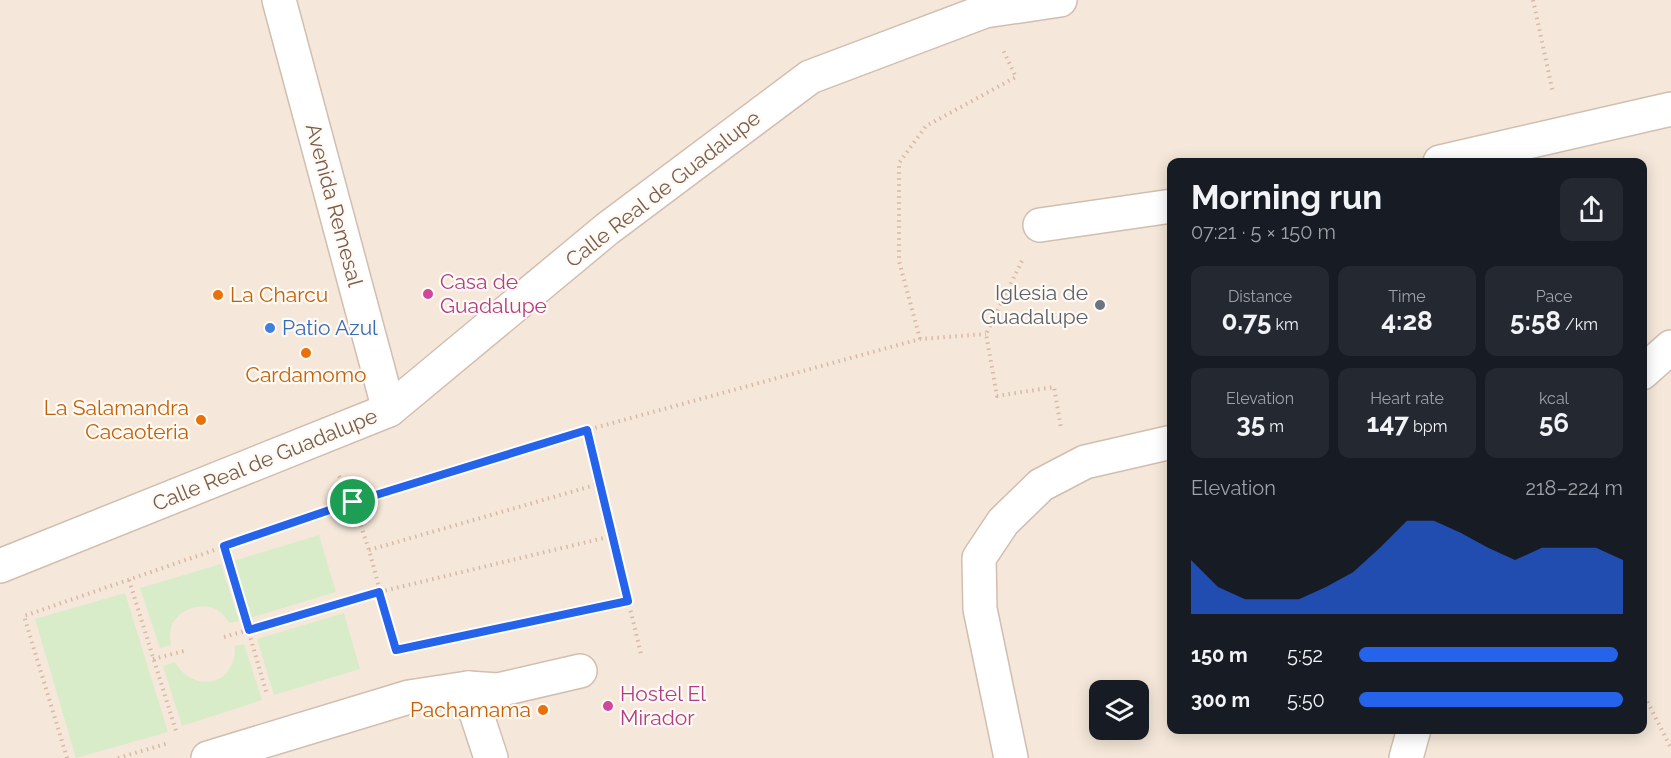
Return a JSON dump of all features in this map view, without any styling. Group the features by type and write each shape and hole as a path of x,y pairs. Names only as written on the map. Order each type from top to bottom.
{"street":[{"name":"Avenida Remesal","path":"279,0 389,410"},
{"name":"Calle Real de Guadalupe","path":"0,566 389,410 608,230 810,77 985,11 1060,0"},
{"path":"1458,158 1671,109"},
{"path":"1040,225 1167,207"},
{"path":"1647,369 1671,347"},
{"path":"1011,758 980,609 978,558 1003,522 1041,485 1085,462 1167,443"},
{"path":"208,758 409,697 468,688 498,690 580,671"},
{"path":"468,688 491,758"},
{"path":"1406,758 1413,734"}],"path":[{"path":"1533,0 1562,135"},
{"path":"920,339 899,261 899,163 926,126 1016,77 985,11"},
{"path":"1040,225 986,334 997,396 1054,387 1068,470"},
{"path":"67,758 24,616 353,502 587,430 920,339 986,334"},
{"path":"587,430 641,654"},
{"path":"319,439 353,502 369,550 409,697"},
{"path":"369,550 599,484"},
{"path":"224,637 379,592 612,536"},
{"path":"224,546 269,701"},
{"path":"129,580 179,740"},
{"path":"396,650 628,601"},
{"path":"153,659 183,651"},
{"path":"1647,701 1671,748"}],"shaded area":[{"path":"0,0 1671,0 1671,758 0,758"}],"green space":[{"path":"319,535 336,592 250,618 233,561"},
{"path":"221,564 239,621 230,623 220,612 208,607 189,609 178,616 172,624 171,645 160,648 140,588"},
{"path":"125,593 168,732 76,758 35,619"},
{"path":"344,613 360,669 274,695 257,639"},
{"path":"244,644 262,700 182,726 163,666 175,662 188,676 206,682 214,681 228,670 234,659 235,646"}],"place":[{"name":"Casa de Guadalupe","path":"428,294"},
{"name":"La Charcu","path":"218,295"},
{"name":"Iglesia de Guadalupe","path":"1100,305"},
{"name":"Patio Azul","path":"270,328"},
{"name":"Cardamomo","path":"306,353"},
{"name":"La Salamandra Cacaoteria","path":"201,420"},
{"name":"Hostel El Mirador","path":"608,706"},
{"name":"Pachamama","path":"543,710"}],"route":[{"path":"587,430 628,601 396,650 379,592 249,630 224,546 353,502 587,430"}]}
